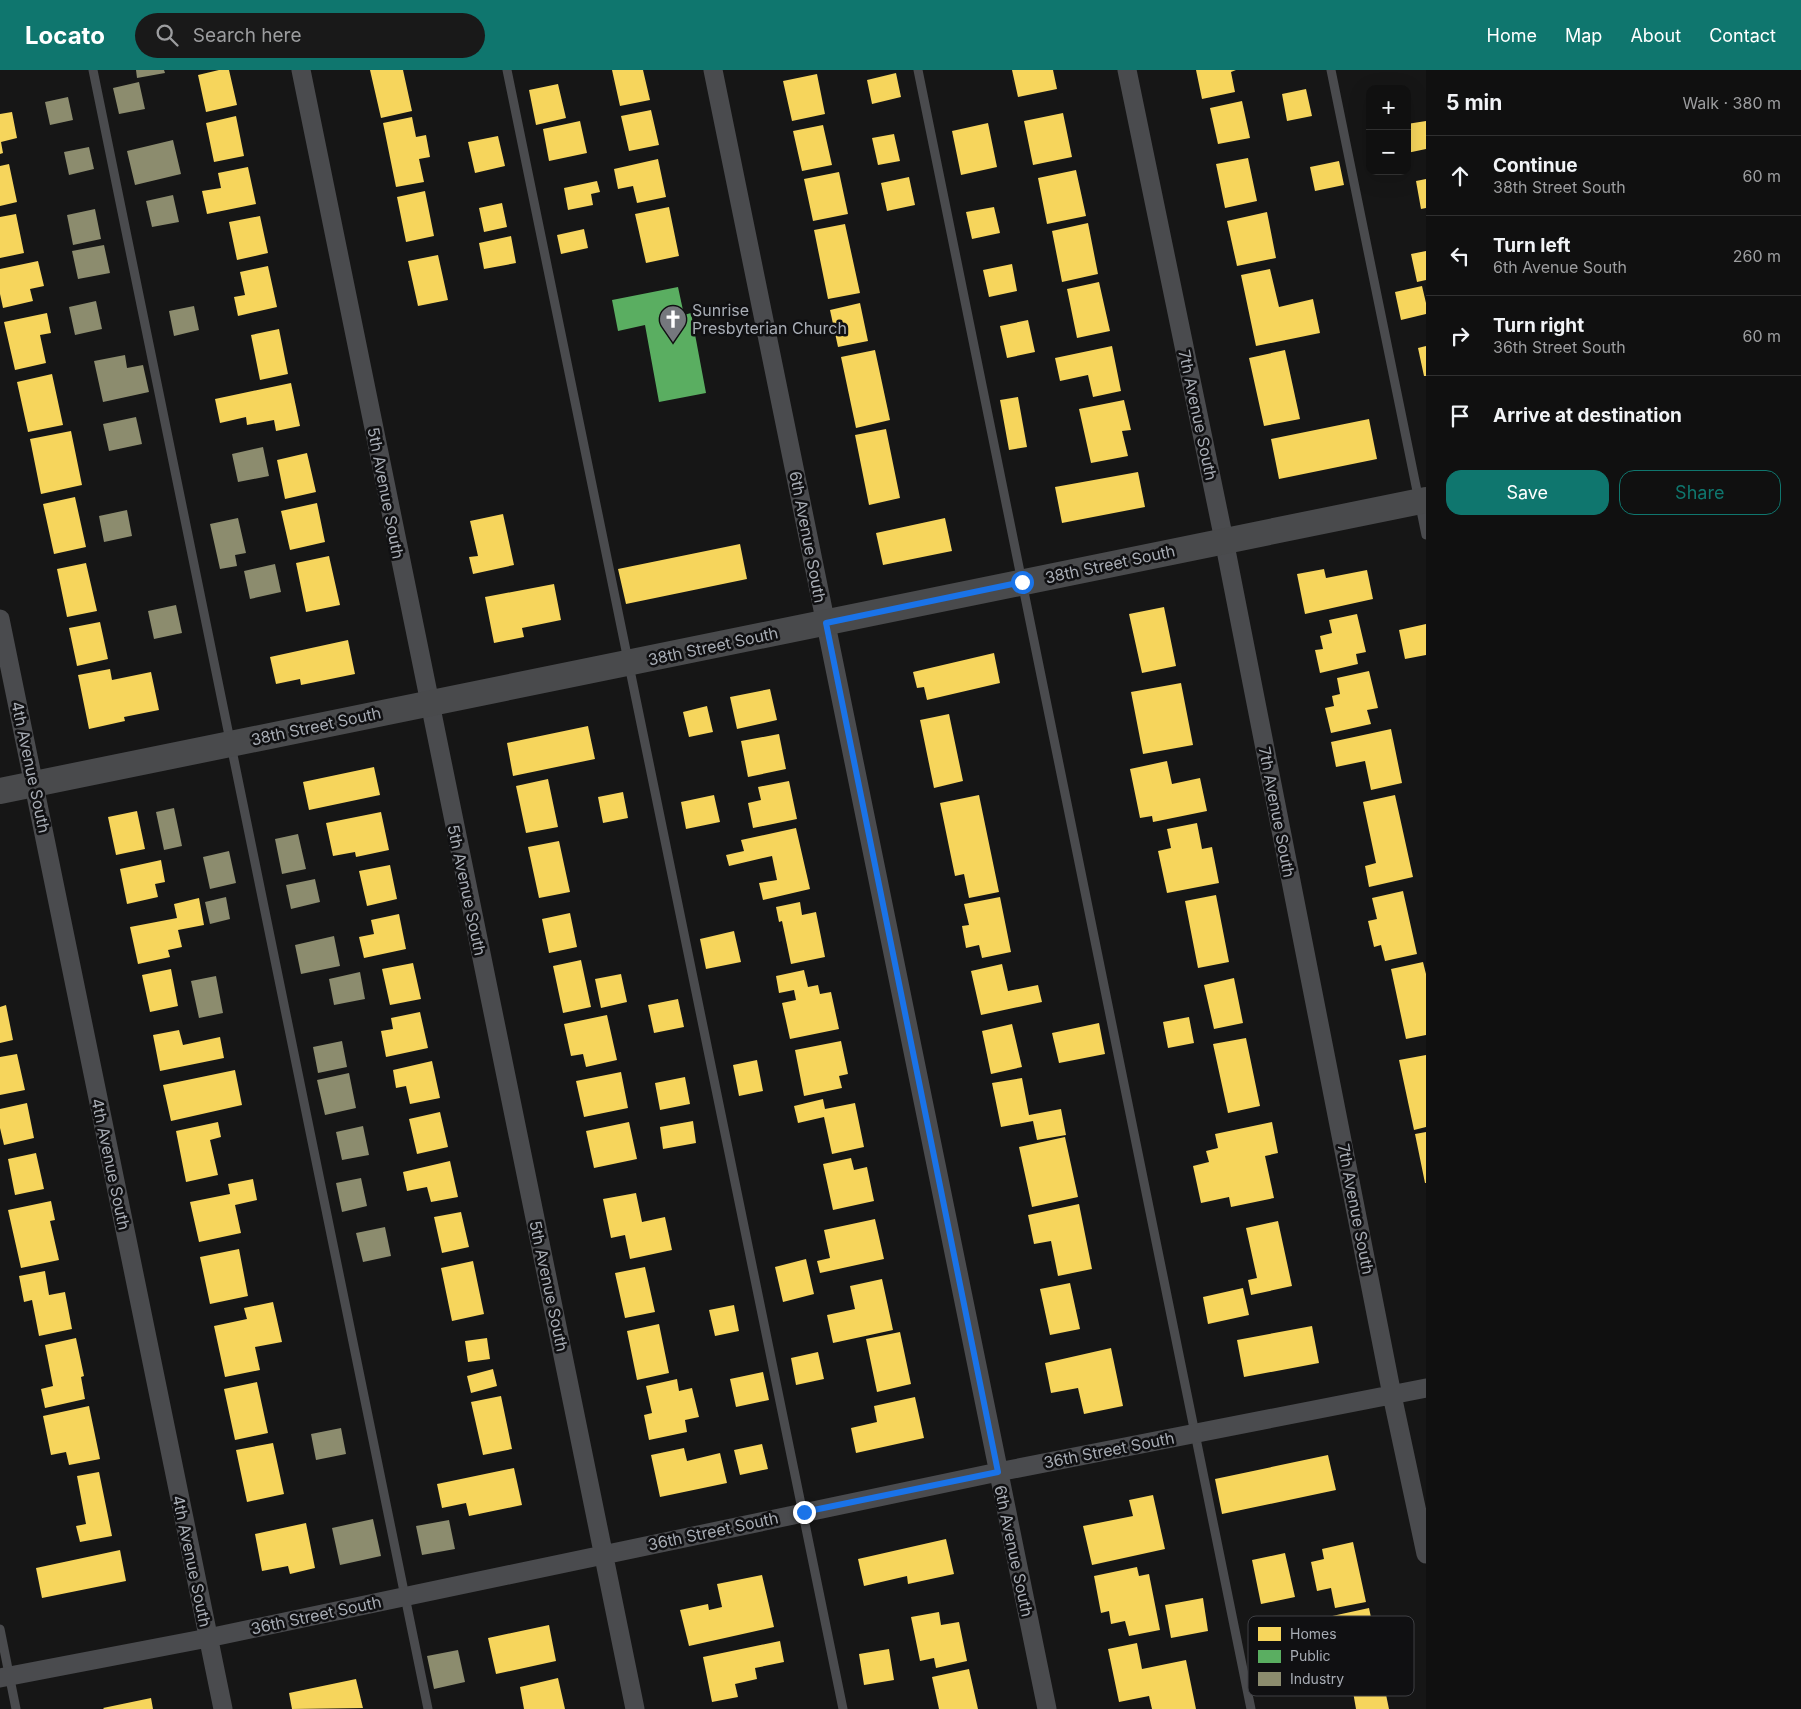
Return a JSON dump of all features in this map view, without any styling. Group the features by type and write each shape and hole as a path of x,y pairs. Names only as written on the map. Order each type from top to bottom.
{"main road":[{"name":"38th Street South","path":"0,791 1423,500"}],"street":[{"name":"5th Avenue South","path":"300,70 635,1709"},
{"name":"6th Avenue South","path":"713,70 1047,1709"},
{"name":"7th Avenue South","path":"1127,70 1224,540 1392,1394 1426,1554"},
{"name":"4th Avenue South","path":"0,619 223,1709"},
{"name":"36th Street South","path":"5,1677 208,1638 998,1472 1426,1388"}],"lane":[{"path":"93,70 428,1709"},
{"path":"507,70 843,1709"},
{"path":"918,70 1248,1694"},
{"path":"1331,70 1423,500 1426,535"},
{"path":"0,1630 5,1677 16,1709"},
{"path":"1248,1696 1251,1709"}],"building: Homes":[{"path":"219,70 229,70 237,105 206,112 198,75"},
{"path":"370,70 403,70 412,111 381,118"},
{"path":"612,70 643,70 650,100 620,106"},
{"path":"1012,70 1053,70 1057,89 1018,97"},
{"path":"1196,70 1236,70 1231,72 1235,92 1202,99"},
{"path":"896,73 901,97 872,104 867,80"},
{"path":"817,74 825,114 792,121 783,81"},
{"path":"558,84 566,118 536,125 529,90"},
{"path":"1306,89 1312,116 1287,121 1282,94"},
{"path":"1242,101 1250,138 1218,144 1210,108"},
{"path":"651,110 659,145 629,151 621,116"},
{"path":"12,112 17,138 1,142 3,153 0,154 0,114"},
{"path":"1063,113 1072,157 1033,165 1024,121"},
{"path":"236,116 244,156 214,162 206,123"},
{"path":"412,117 416,137 426,135 430,157 419,159 424,182 396,187 383,123"},
{"path":"580,121 587,153 549,161 543,129"},
{"path":"1426,121 1426,149 1411,152 1411,123"},
{"path":"988,123 997,167 961,175 952,131"},
{"path":"823,125 832,165 802,171 793,131"},
{"path":"894,134 900,161 878,165 872,138"},
{"path":"498,136 505,166 475,173 468,142"},
{"path":"1248,158 1257,201 1225,208 1216,164"},
{"path":"658,159 666,197 637,203 633,186 618,189 614,169"},
{"path":"1339,161 1344,185 1315,191 1310,167"},
{"path":"9,164 17,202 0,206 0,166"},
{"path":"248,167 256,204 207,214 202,191 221,188 218,173"},
{"path":"1076,170 1086,216 1047,224 1038,178"},
{"path":"839,172 848,214 813,221 804,179"},
{"path":"909,177 915,205 887,211 881,183"},
{"path":"1426,179 1426,208 1421,209 1416,181"},
{"path":"597,181 600,192 591,194 593,205 568,210 564,188"},
{"path":"425,191 434,236 406,242 397,197"},
{"path":"502,203 507,227 484,232 479,208"},
{"path":"669,207 679,256 646,263 635,214"},
{"path":"994,207 1000,233 972,239 966,212"},
{"path":"1267,212 1276,258 1237,266 1227,221"},
{"path":"16,214 24,253 0,258 0,217"},
{"path":"260,216 268,253 237,260 229,222"},
{"path":"1088,223 1098,274 1062,282 1052,231"},
{"path":"845,224 860,293 828,299 814,230"},
{"path":"584,229 588,248 561,254 557,235"},
{"path":"511,236 516,263 484,269 479,243"},
{"path":"1426,251 1426,280 1417,282 1411,254"},
{"path":"438,255 448,300 418,306 408,261"},
{"path":"38,261 44,286 30,289 33,301 3,308 0,294 0,269"},
{"path":"1012,264 1017,291 989,297 983,270"},
{"path":"268,266 277,307 238,316 234,297 245,295 240,272"},
{"path":"1270,269 1279,307 1313,299 1320,333 1256,346 1241,275"},
{"path":"1099,282 1110,331 1077,338 1067,289"},
{"path":"1422,286 1426,303 1426,314 1401,320 1395,292"},
{"path":"860,303 868,341 838,347 830,310"},
{"path":"47,313 51,333 40,335 46,363 15,370 4,322"},
{"path":"1028,320 1035,352 1007,358 1000,326"},
{"path":"279,329 288,374 260,380 251,335"},
{"path":"1112,346 1121,391 1093,397 1088,375 1060,381 1055,358"},
{"path":"1426,346 1426,376 1424,376 1418,348"},
{"path":"875,350 890,420 856,428 841,357"},
{"path":"1285,350 1300,419 1264,426 1249,358"},
{"path":"52,374 63,425 28,432 17,382"},
{"path":"291,383 300,426 276,431 274,420 247,425 246,417 220,423 215,399"},
{"path":"1018,397 1027,447 1009,450 1000,400"},
{"path":"1124,400 1131,430 1122,431 1128,456 1091,463 1079,409"},
{"path":"1369,419 1377,459 1279,479 1271,439"},
{"path":"886,429 900,498 869,505 855,435"},
{"path":"71,431 82,485 41,494 30,439"},
{"path":"307,453 316,492 285,499 277,460"},
{"path":"1138,472 1145,507 1062,523 1055,487"},
{"path":"75,497 86,547 54,554 43,504"},
{"path":"317,503 325,542 290,550 281,511"},
{"path":"503,514 514,565 473,574 469,557 478,556 470,521"},
{"path":"945,518 952,551 883,565 876,533"},
{"path":"740,544 747,579 626,604 618,569"},
{"path":"329,556 340,605 306,612 296,563"},
{"path":"86,563 97,611 67,617 57,569"},
{"path":"1324,569 1326,578 1367,570 1373,599 1305,614 1297,574"},
{"path":"554,584 561,620 522,628 524,637 494,643 485,597"},
{"path":"1164,607 1176,666 1142,673 1129,614"},
{"path":"1357,614 1366,652 1356,654 1358,664 1320,673 1315,650 1323,649 1320,636 1332,633 1329,620"},
{"path":"100,622 108,659 77,666 69,628"},
{"path":"1426,624 1426,655 1405,659 1399,630"},
{"path":"348,640 355,674 301,685 300,679 276,684 270,657"},
{"path":"994,653 1000,683 927,700 924,687 917,688 913,672"},
{"path":"110,669 112,680 151,672 159,710 124,717 125,721 89,729 78,675"},
{"path":"1369,671 1378,708 1367,710 1371,724 1331,733 1325,708 1334,706 1332,696 1340,694 1337,678"},
{"path":"1181,683 1193,745 1143,754 1131,692"},
{"path":"770,689 777,720 737,729 730,697"},
{"path":"707,706 713,732 689,737 683,712"},
{"path":"949,714 963,781 934,788 920,720"},
{"path":"588,726 595,759 513,776 507,743"},
{"path":"1391,729 1402,783 1371,790 1365,761 1336,767 1331,742"},
{"path":"779,734 786,769 748,777 741,741"},
{"path":"1167,761 1172,784 1200,778 1207,811 1153,822 1152,816 1140,818 1130,769"},
{"path":"374,767 380,795 309,810 303,782"},
{"path":"548,779 558,827 526,833 516,786"},
{"path":"789,781 797,819 753,828 748,803 761,800 758,787"},
{"path":"623,792 628,818 603,823 598,797"},
{"path":"714,795 720,822 686,829 681,802"},
{"path":"979,795 999,892 969,898 964,874 955,876 940,803"},
{"path":"1395,795 1413,877 1369,887 1365,866 1376,863 1363,802"},
{"path":"137,811 145,849 116,855 108,817"},
{"path":"381,812 389,850 356,857 355,852 333,856 326,823"},
{"path":"1197,823 1202,849 1212,847 1219,883 1167,893 1158,851 1171,848 1167,829"},
{"path":"796,828 810,889 763,900 759,883 777,880 772,856 729,866 726,855 744,851 741,840"},
{"path":"559,841 570,892 539,898 528,847"},
{"path":"161,860 165,882 155,884 158,897 127,904 120,869"},
{"path":"390,865 397,899 367,906 359,871"},
{"path":"1403,891 1417,954 1385,961 1381,945 1374,947 1368,921 1377,919 1372,898"},
{"path":"1216,895 1229,962 1198,968 1185,901"},
{"path":"1000,897 1011,952 982,958 979,945 966,948 962,926 969,925 964,904"},
{"path":"199,898 204,925 178,930 182,947 168,950 170,957 138,964 130,927 177,918 174,904"},
{"path":"800,902 802,915 816,912 825,957 791,964 782,921 779,922 776,907"},
{"path":"570,913 577,947 549,953 542,919"},
{"path":"399,914 406,949 364,958 359,937 374,934 371,920"},
{"path":"734,931 741,962 706,969 700,939"},
{"path":"581,960 591,1007 563,1013 553,966"},
{"path":"1423,962 1426,974 1426,1035 1406,1039 1391,969"},
{"path":"413,963 421,999 390,1005 382,969"},
{"path":"1002,964 1008,991 1038,985 1042,1002 981,1015 971,971"},
{"path":"171,969 178,1006 150,1012 142,975"},
{"path":"804,970 808,987 818,985 820,994 831,992 839,1029 790,1039 782,1003 796,1000 794,990 779,993 776,976"},
{"path":"621,974 627,1002 601,1008 595,979"},
{"path":"1234,978 1243,1023 1214,1029 1204,985"},
{"path":"678,999 684,1027 654,1033 648,1005"},
{"path":"6,1005 13,1040 0,1043 0,1007"},
{"path":"420,1012 428,1048 386,1057 381,1031 393,1029 391,1018"},
{"path":"607,1015 617,1060 586,1067 583,1054 571,1056 564,1024"},
{"path":"1189,1017 1194,1043 1168,1048 1163,1022"},
{"path":"1099,1023 1105,1054 1059,1063 1052,1033"},
{"path":"1012,1024 1022,1067 991,1074 982,1031"},
{"path":"179,1030 183,1045 220,1037 224,1058 160,1071 153,1035"},
{"path":"1246,1038 1260,1106 1228,1113 1213,1044"},
{"path":"841,1041 848,1074 839,1076 842,1088 804,1096 795,1050"},
{"path":"17,1054 25,1090 0,1095 0,1057"},
{"path":"1426,1055 1426,1127 1414,1130 1399,1060"},
{"path":"757,1060 763,1091 739,1096 733,1065"},
{"path":"432,1061 440,1098 410,1104 406,1086 396,1088 393,1070"},
{"path":"235,1070 242,1105 171,1121 163,1085"},
{"path":"621,1072 628,1108 584,1117 576,1081"},
{"path":"685,1077 690,1104 660,1110 655,1083"},
{"path":"1022,1078 1029,1115 1061,1109 1066,1135 1037,1140 1033,1121 1001,1127 992,1083"},
{"path":"823,1099 825,1109 855,1103 864,1147 832,1154 824,1117 798,1123 794,1106"},
{"path":"27,1103 34,1138 4,1145 0,1128 0,1109"},
{"path":"440,1112 448,1147 417,1154 409,1119"},
{"path":"693,1121 696,1143 663,1149 660,1127"},
{"path":"218,1122 221,1137 210,1140 218,1175 186,1182 176,1131"},
{"path":"629,1122 637,1159 594,1168 586,1131"},
{"path":"1272,1122 1278,1153 1265,1156 1274,1198 1231,1207 1229,1197 1201,1203 1193,1166 1209,1162 1206,1151 1218,1148 1215,1134"},
{"path":"1426,1132 1426,1183 1425,1183 1415,1134"},
{"path":"1065,1137 1078,1197 1032,1207 1019,1147"},
{"path":"36,1153 44,1189 15,1195 8,1159"},
{"path":"851,1158 854,1170 867,1167 874,1201 833,1210 823,1164"},
{"path":"450,1161 458,1197 431,1202 427,1187 407,1191 403,1172"},
{"path":"253,1179 257,1200 235,1205 241,1233 199,1242 190,1202 230,1194 228,1184"},
{"path":"636,1193 642,1222 665,1217 672,1250 630,1259 625,1235 611,1238 603,1199"},
{"path":"51,1201 55,1220 50,1221 59,1260 21,1268 8,1210"},
{"path":"1079,1204 1092,1269 1058,1276 1051,1241 1034,1244 1028,1215"},
{"path":"461,1212 469,1247 442,1253 434,1217"},
{"path":"875,1219 884,1259 820,1273 817,1261 830,1258 824,1230"},
{"path":"1278,1221 1292,1286 1251,1295 1248,1280 1257,1278 1246,1228"},
{"path":"239,1249 248,1296 210,1304 200,1257"},
{"path":"806,1259 814,1294 783,1302 775,1267"},
{"path":"473,1261 484,1314 452,1321 441,1268"},
{"path":"645,1267 655,1312 625,1318 615,1273"},
{"path":"45,1271 49,1295 65,1292 72,1329 39,1336 32,1300 24,1302 19,1276"},
{"path":"882,1279 893,1330 833,1343 827,1315 855,1309 850,1286"},
{"path":"1070,1283 1080,1329 1050,1335 1040,1289"},
{"path":"1243,1288 1249,1315 1208,1324 1203,1297"},
{"path":"273,1302 282,1342 255,1347 260,1370 225,1377 214,1326 247,1319 244,1308"},
{"path":"734,1305 739,1331 715,1336 709,1310"},
{"path":"659,1324 669,1373 637,1380 627,1331"},
{"path":"1312,1326 1319,1363 1244,1377 1237,1340"},
{"path":"900,1332 911,1384 877,1392 866,1339"},
{"path":"76,1338 84,1376 81,1377 85,1399 45,1408 41,1389 53,1386 45,1345"},
{"path":"487,1338 490,1359 468,1362 465,1341"},
{"path":"1111,1348 1123,1406 1084,1414 1078,1388 1051,1393 1045,1363"},
{"path":"818,1352 824,1379 796,1385 791,1358"},
{"path":"493,1369 497,1386 471,1393 467,1376"},
{"path":"763,1372 769,1400 736,1407 730,1379"},
{"path":"677,1379 679,1391 692,1388 699,1417 685,1420 687,1432 649,1440 644,1415 652,1413 646,1386"},
{"path":"257,1382 268,1433 235,1440 224,1389"},
{"path":"501,1396 512,1449 483,1455 471,1402"},
{"path":"915,1397 924,1438 856,1453 851,1428 877,1422 874,1406"},
{"path":"89,1406 100,1459 69,1465 66,1452 51,1455 43,1416"},
{"path":"273,1443 284,1494 247,1502 236,1450"},
{"path":"762,1444 768,1469 740,1475 734,1450"},
{"path":"684,1448 687,1461 720,1453 727,1483 660,1497 651,1455"},
{"path":"1328,1455 1336,1490 1222,1514 1215,1479"},
{"path":"514,1468 522,1505 469,1516 466,1503 442,1508 437,1484"},
{"path":"99,1472 112,1536 80,1542 76,1526 86,1524 77,1476"},
{"path":"1153,1495 1165,1549 1092,1565 1083,1526 1133,1516 1129,1500"},
{"path":"306,1523 315,1568 290,1574 288,1566 262,1571 255,1534"},
{"path":"946,1539 954,1574 908,1584 907,1576 864,1586 858,1559"},
{"path":"1353,1542 1366,1602 1335,1608 1331,1588 1317,1591 1311,1562 1324,1559 1322,1549"},
{"path":"120,1550 126,1581 42,1598 36,1568"},
{"path":"1285,1553 1295,1597 1261,1604 1252,1560"},
{"path":"1137,1567 1139,1576 1149,1574 1160,1630 1129,1636 1125,1621 1111,1624 1109,1611 1101,1613 1094,1576"},
{"path":"762,1575 774,1627 689,1646 680,1610 708,1604 709,1610 722,1607 717,1584"},
{"path":"1203,1598 1208,1631 1171,1638 1165,1605"},
{"path":"1369,1608 1371,1616 1332,1616"},
{"path":"939,1612 941,1625 959,1622 967,1661 936,1668 934,1658 920,1661 911,1617"},
{"path":"549,1625 556,1661 496,1674 488,1638"},
{"path":"780,1641 784,1662 755,1668 757,1679 735,1684 738,1697 712,1702 703,1657"},
{"path":"1137,1643 1142,1669 1186,1660 1196,1709 1152,1709 1149,1696 1119,1702 1108,1649"},
{"path":"889,1649 894,1680 864,1685 859,1654"},
{"path":"969,1669 978,1709 939,1709 932,1677"},
{"path":"558,1678 565,1709 524,1709 520,1687"},
{"path":"356,1679 363,1708 292,1709 289,1693"},
{"path":"1354,1696 1386,1696 1389,1709 1356,1709"},
{"path":"151,1698 153,1709 103,1708"}],"building: Public":[{"path":"678,287 684,315 691,313 706,393 659,402 645,325 618,331 612,300"}],"building: Industry":[{"path":"136,70 164,70 165,73 137,78"},
{"path":"139,82 145,109 119,114 113,88"},
{"path":"68,97 73,120 50,125 45,102"},
{"path":"173,140 181,174 135,185 127,151"},
{"path":"89,147 94,169 69,175 64,152"},
{"path":"173,195 179,222 152,227 146,201"},
{"path":"95,209 101,239 73,245 67,215"},
{"path":"104,245 110,273 78,279 72,251"},
{"path":"96,301 102,329 75,335 69,307"},
{"path":"194,306 199,330 174,336 169,311"},
{"path":"125,355 127,368 143,365 149,392 103,402 94,361"},
{"path":"136,417 142,444 109,451 103,424"},
{"path":"263,447 269,476 238,482 232,454"},
{"path":"127,510 132,536 104,542 99,516"},
{"path":"238,518 246,553 235,555 237,566 220,569 210,524"},
{"path":"275,564 281,592 250,599 244,571"},
{"path":"176,605 182,633 154,639 148,611"},
{"path":"174,808 182,846 164,850 156,812"},
{"path":"298,834 306,869 282,874 275,839"},
{"path":"229,851 236,883 210,889 203,857"},
{"path":"315,879 320,902 291,909 286,885"},
{"path":"226,897 230,919 210,924 205,902"},
{"path":"334,936 340,966 301,974 295,945"},
{"path":"360,972 365,999 334,1005 329,979"},
{"path":"216,976 223,1013 199,1018 191,981"},
{"path":"342,1041 347,1067 318,1073 313,1047"},
{"path":"349,1073 356,1108 325,1115 317,1080"},
{"path":"363,1126 369,1155 342,1160 336,1132"},
{"path":"361,1178 367,1206 342,1212 336,1183"},
{"path":"385,1227 391,1256 363,1262 356,1233"},
{"path":"341,1428 346,1454 316,1460 311,1434"},
{"path":"373,1519 381,1556 340,1565 332,1528"},
{"path":"449,1520 455,1549 422,1555 416,1526"},
{"path":"458,1650 465,1682 434,1689 427,1656"}],"place":[{"name":"Sunrise Presbyterian Church","path":"673,343"}],"route":[{"path":"804,1512 998,1472 826,623 1022,582"}]}
